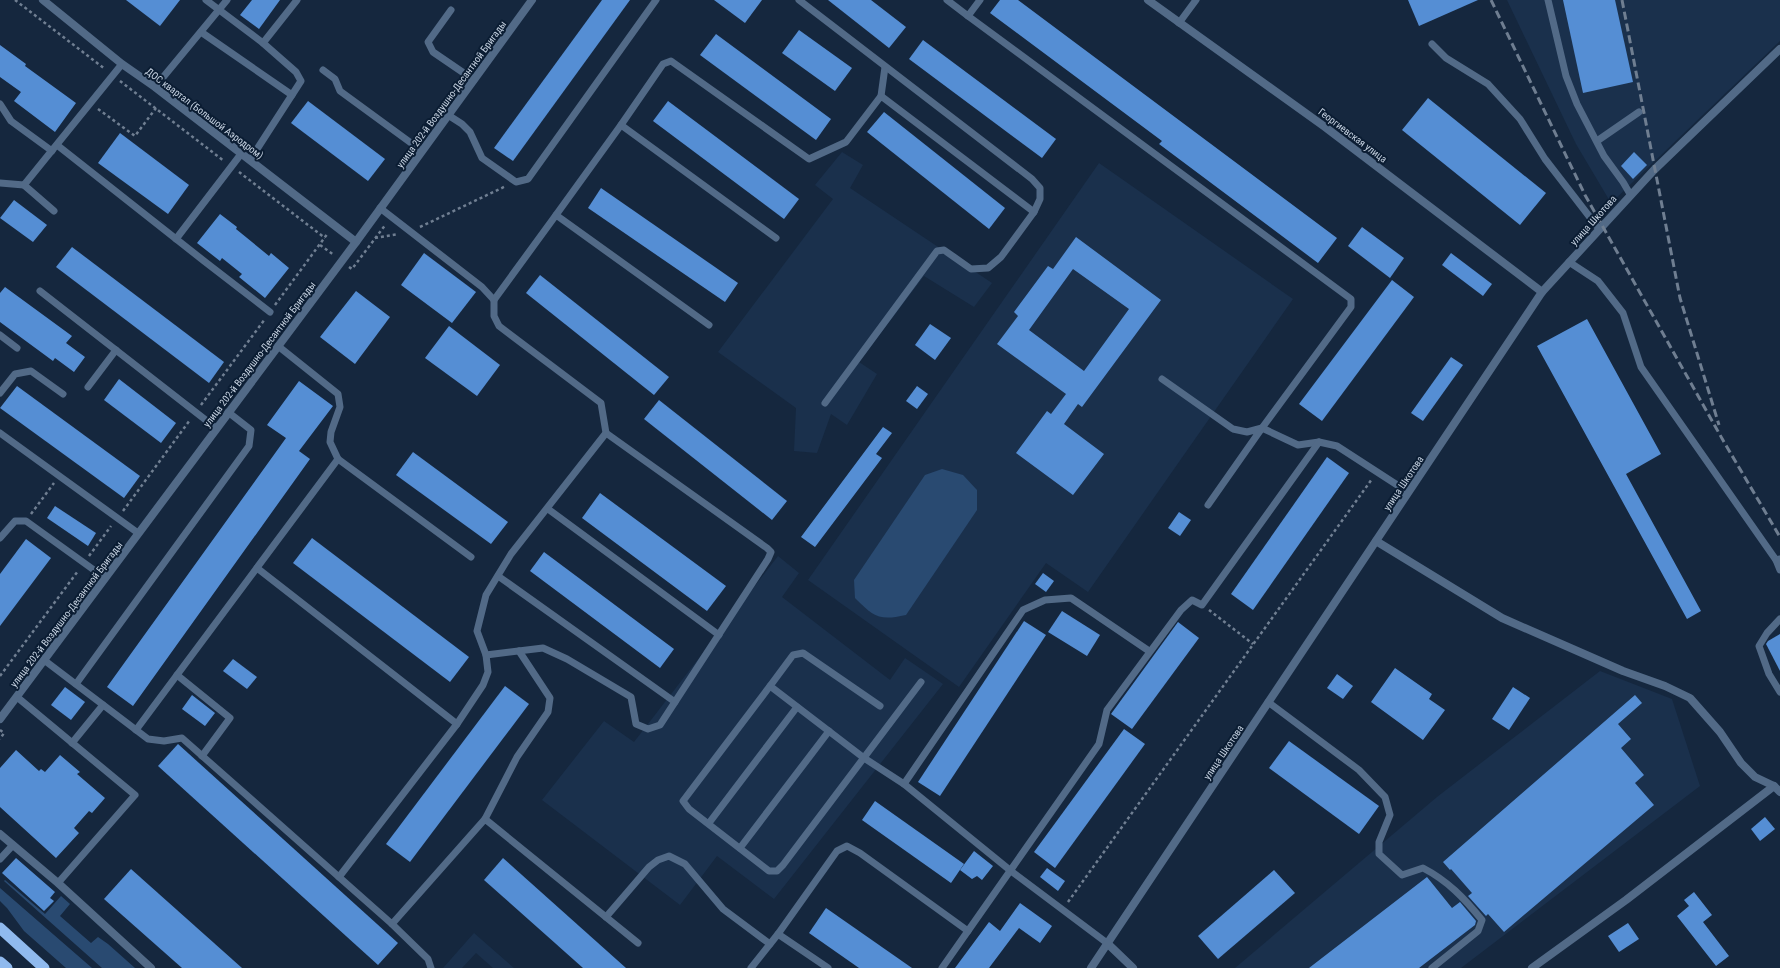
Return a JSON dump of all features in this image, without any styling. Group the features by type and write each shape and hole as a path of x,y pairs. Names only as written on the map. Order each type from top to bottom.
{"highway":[{"path":"0,928 44,968"},
{"path":"0,962 7,968"}],"street":[{"name":"ДОС квартал (Большой Аэродром)","path":"43,0 122,64 155,86 356,242"},
{"name":"улица 202-й Воздушно-Десантной Бригады","path":"0,719 356,242 532,0"},
{"name":"Георгиевская улица","path":"1148,0 1325,127 1542,292"},
{"name":"улица Шкотова","path":"1091,968 1542,292 1630,194 1780,49"},
{"path":"1376,542 1502,618 1623,671 1665,686 1690,698 1720,732 1741,763 1755,777 1777,789 1532,968"},
{"path":"0,834 58,882 151,968"},
{"path":"1107,943 1133,968"}],"lane":[{"path":"206,0 263,43 296,72 301,81 250,160"},
{"path":"155,86 227,0"},
{"path":"263,43 297,0"},
{"path":"448,115 470,132 482,158 516,182 528,179 656,0"},
{"path":"799,0 1032,179 1040,188 1040,199 1034,212 1001,257 988,268 971,269 944,250 937,251 825,403"},
{"path":"947,0 1351,299 1351,308 1262,428 1208,505"},
{"path":"968,16 980,0"},
{"path":"1179,23 1196,0"},
{"path":"1548,0 1566,76 1577,104 1604,156 1630,194"},
{"path":"451,10 428,42 433,52 474,80"},
{"path":"201,32 292,95"},
{"path":"1432,44 1446,58 1488,84 1520,119 1545,159 1599,229"},
{"path":"486,655 543,648 567,659 631,697 636,724 648,729 660,725 771,552 606,433 601,403 499,326 494,316 494,300 621,125 663,64 671,61 809,159 846,142 881,96 885,67"},
{"path":"24,185 122,64"},
{"path":"322,70 335,79 340,91 422,151"},
{"path":"881,96 1034,212"},
{"path":"0,104 11,121 52,151"},
{"path":"1597,141 1639,112"},
{"path":"621,125 776,238"},
{"path":"57,145 176,240 270,312"},
{"path":"176,240 241,154"},
{"path":"0,183 24,185 54,211"},
{"path":"380,208 482,286 494,300"},
{"path":"556,215 709,325"},
{"path":"1569,262 1598,281 1623,313 1641,367 1690,439 1778,560 1780,570"},
{"path":"40,291 216,428"},
{"path":"0,335 17,348"},
{"path":"278,346 338,394 340,407 331,432 330,442 338,459 471,556"},
{"path":"88,387 116,350"},
{"path":"0,393 15,374 31,371 63,394"},
{"path":"1162,379 1233,429 1247,432 1262,428 1298,445 1319,442 1337,446 1408,492"},
{"path":"76,684 249,446 251,430 228,412"},
{"path":"0,433 138,534"},
{"path":"339,877 457,724 483,685 488,672 486,655 477,631 486,595 511,554 548,509 606,433"},
{"path":"942,968 1099,744 1107,710 1149,651 1181,610 1192,600 1202,605 1319,442"},
{"path":"136,730 338,459"},
{"path":"548,509 719,635"},
{"path":"0,538 15,521 26,521 105,578"},
{"path":"257,568 457,724"},
{"path":"498,576 675,702"},
{"path":"904,784 1023,610 1046,600 1071,598 1149,651"},
{"path":"1780,619 1767,633 1759,646 1769,674 1780,692"},
{"path":"392,924 485,819 517,756 548,712 550,698 519,652"},
{"path":"880,706 803,653 793,655 683,801 689,809 769,871 777,871 922,682"},
{"path":"44,660 148,739 164,741 182,738 392,924 428,959 431,968"},
{"path":"177,675 230,718 202,756"},
{"path":"770,686 864,758 904,784 1011,871 1107,943"},
{"path":"16,697 135,795 58,882"},
{"path":"1268,702 1359,770 1385,797 1390,815 1378,842 1379,854 1402,875 1423,868 1431,872 1460,894 1482,920 1478,931 1432,968"},
{"path":"72,743 103,705"},
{"path":"709,823 797,707"},
{"path":"740,848 829,731"},
{"path":"485,819 638,943"},
{"path":"0,859 13,845"},
{"path":"751,968 778,934 836,851 847,846 860,853 968,931"},
{"path":"606,917 658,860 669,856 685,864 723,909 770,944"},
{"path":"778,934 828,968"}],"path":[{"path":"15,0 325,238"},
{"path":"91,103 135,136 156,108"},
{"path":"375,238 412,232 516,182"},
{"path":"0,676 334,225"},
{"path":"1062,909 1377,472"},
{"path":"26,521 59,476"},
{"path":"1202,605 1253,644"},
{"path":"0,730 4,734 0,740"}],"shaded area":[{"path":"1507,0 1780,0 1780,41 1611,203 1576,144"},
{"path":"842,152 863,165 850,188 992,283 974,307 924,276 859,362 877,374 847,425 831,414 817,453 794,451 796,408 718,352 833,199 815,185"},
{"path":"1099,163 1293,299 1088,592 1046,563 959,687 808,580"},
{"path":"942,469 963,475 977,490 977,510 906,615 889,618 878,616 867,610 855,598 854,580 925,475"},
{"path":"778,556 799,573 782,597 890,680 905,658 943,684 774,899 717,856 680,905 542,800 604,721 634,742"},
{"path":"1600,671 1672,699 1700,786 1461,968 1235,968 1437,797"},
{"path":"5,880 45,914 61,896 70,904 60,916 91,943 98,937 135,968 102,968 4,881"},
{"path":"0,888 92,968 66,968 24,931 0,901"},
{"path":"474,933 514,968 493,968 476,953 462,968 443,968"}],"building":[{"path":"126,0 180,0 160,26"},
{"path":"252,0 280,0 259,29 240,15"},
{"path":"602,0 630,0 513,161 494,148"},
{"path":"714,0 762,0 745,23"},
{"path":"828,0 871,0 906,27 889,48"},
{"path":"1000,0 1018,0 1337,238 1318,263 1159,144 1162,141 990,13"},
{"path":"1408,0 1478,0 1419,26"},
{"path":"1563,0 1615,0 1633,82 1583,93"},
{"path":"799,30 852,68 835,91 782,53"},
{"path":"716,34 831,119 816,140 700,55"},
{"path":"923,40 1056,139 1042,158 909,59"},
{"path":"0,45 26,64 25,66 76,103 55,132 14,101 21,92 0,77"},
{"path":"1428,98 1546,193 1520,225 1402,130"},
{"path":"308,101 385,159 368,181 291,123"},
{"path":"668,101 799,199 784,219 653,121"},
{"path":"884,112 1005,208 989,229 867,132"},
{"path":"120,133 189,185 168,214 98,163"},
{"path":"1634,152 1647,165 1633,179 1621,166"},
{"path":"601,188 738,283 725,302 588,208"},
{"path":"14,200 47,225 33,242 0,218"},
{"path":"220,214 269,256 271,253 289,268 265,298 239,277 242,274 222,258 220,261 197,243"},
{"path":"1362,227 1404,258 1390,278 1348,246"},
{"path":"1076,237 1161,300 1082,407 1078,404 1064,424 1104,454 1073,495 1016,453 1047,411 1051,414 1066,394 997,344 1018,316 1014,312 1048,266 1053,269","holes":["1073,269 1129,309 1084,371 1029,330"]},
{"path":"72,247 224,362 209,383 56,267"},
{"path":"424,253 476,292 452,323 401,285"},
{"path":"1451,253 1492,284 1483,296 1442,265"},
{"path":"540,275 669,377 654,395 526,293"},
{"path":"1392,280 1414,297 1322,421 1299,404"},
{"path":"5,287 72,336 66,343 85,357 74,372 55,358 53,361 0,322 0,293"},
{"path":"356,291 390,317 355,364 320,337"},
{"path":"1587,319 1661,454 1626,474 1701,611 1687,619 1537,346"},
{"path":"930,324 951,338 935,360 915,345"},
{"path":"449,326 500,365 477,396 425,358"},
{"path":"1451,357 1463,365 1423,421 1411,413"},
{"path":"119,379 176,423 161,443 104,400"},
{"path":"299,381 333,406 299,451 310,459 133,706 107,687 286,438 267,425"},
{"path":"17,386 140,476 124,498 0,408"},
{"path":"917,386 928,394 917,409 906,401"},
{"path":"659,400 787,501 772,520 644,419"},
{"path":"883,427 892,433 876,454 882,458 815,547 801,537"},
{"path":"413,452 508,522 491,544 396,475"},
{"path":"1327,457 1349,473 1253,610 1231,594"},
{"path":"600,493 726,586 707,611 582,518"},
{"path":"55,506 96,533 88,546 47,518"},
{"path":"1179,512 1191,520 1180,536 1168,528"},
{"path":"312,538 469,657 450,682 293,563"},
{"path":"26,539 51,558 0,626 0,574"},
{"path":"544,552 674,649 660,668 530,571"},
{"path":"1043,573 1054,581 1046,592 1035,584"},
{"path":"1062,611 1100,635 1087,656 1048,632"},
{"path":"1024,621 1046,635 940,796 918,782"},
{"path":"1178,622 1199,638 1132,729 1111,714"},
{"path":"1780,634 1780,671 1766,644 1768,641"},
{"path":"233,659 257,677 247,689 223,671"},
{"path":"1395,668 1432,694 1429,699 1445,710 1423,740 1371,702"},
{"path":"1337,674 1353,686 1343,699 1327,688"},
{"path":"505,686 529,704 410,862 386,844"},
{"path":"65,687 85,702 71,720 51,705"},
{"path":"1513,687 1530,698 1509,730 1492,719"},
{"path":"192,695 215,713 205,726 182,709"},
{"path":"1635,695 1642,703 1618,724 1631,739 1621,748 1644,775 1635,783 1654,805 1504,932 1488,914 1486,916 1468,896 1472,893 1443,862"},
{"path":"1124,729 1145,744 1055,868 1034,852"},
{"path":"1289,741 1379,806 1359,834 1269,768"},
{"path":"178,744 398,943 378,965 158,766"},
{"path":"16,750 39,771 41,769 45,772 60,755 80,772 77,774 105,798 92,813 89,811 74,828 79,833 56,858 0,807 0,768"},
{"path":"875,801 964,864 951,883 862,820"},
{"path":"1765,817 1775,829 1760,841 1751,829"},
{"path":"974,851 993,866 982,880 977,876 972,879 960,870"},
{"path":"16,858 55,892 50,898 54,901 44,911 2,873"},
{"path":"503,858 626,968 583,968 484,880"},
{"path":"1047,868 1065,881 1058,891 1040,877"},
{"path":"131,869 242,968 182,968 104,899"},
{"path":"1274,870 1295,893 1218,959 1198,936"},
{"path":"1427,877 1452,908 1460,902 1476,921 1475,925 1419,968 1309,968"},
{"path":"1694,892 1712,915 1703,922 1729,956 1716,966 1677,916 1689,906 1684,900"},
{"path":"1020,903 1052,926 1040,943 1019,928 989,968 955,968 989,922 1000,931"},
{"path":"826,908 912,968 859,968 809,933"},
{"path":"1628,923 1639,939 1619,952 1608,936"}],"railway":[{"path":"1491,0 1585,195 1724,442 1780,537"},
{"path":"1622,0 1680,298 1719,425"}]}
